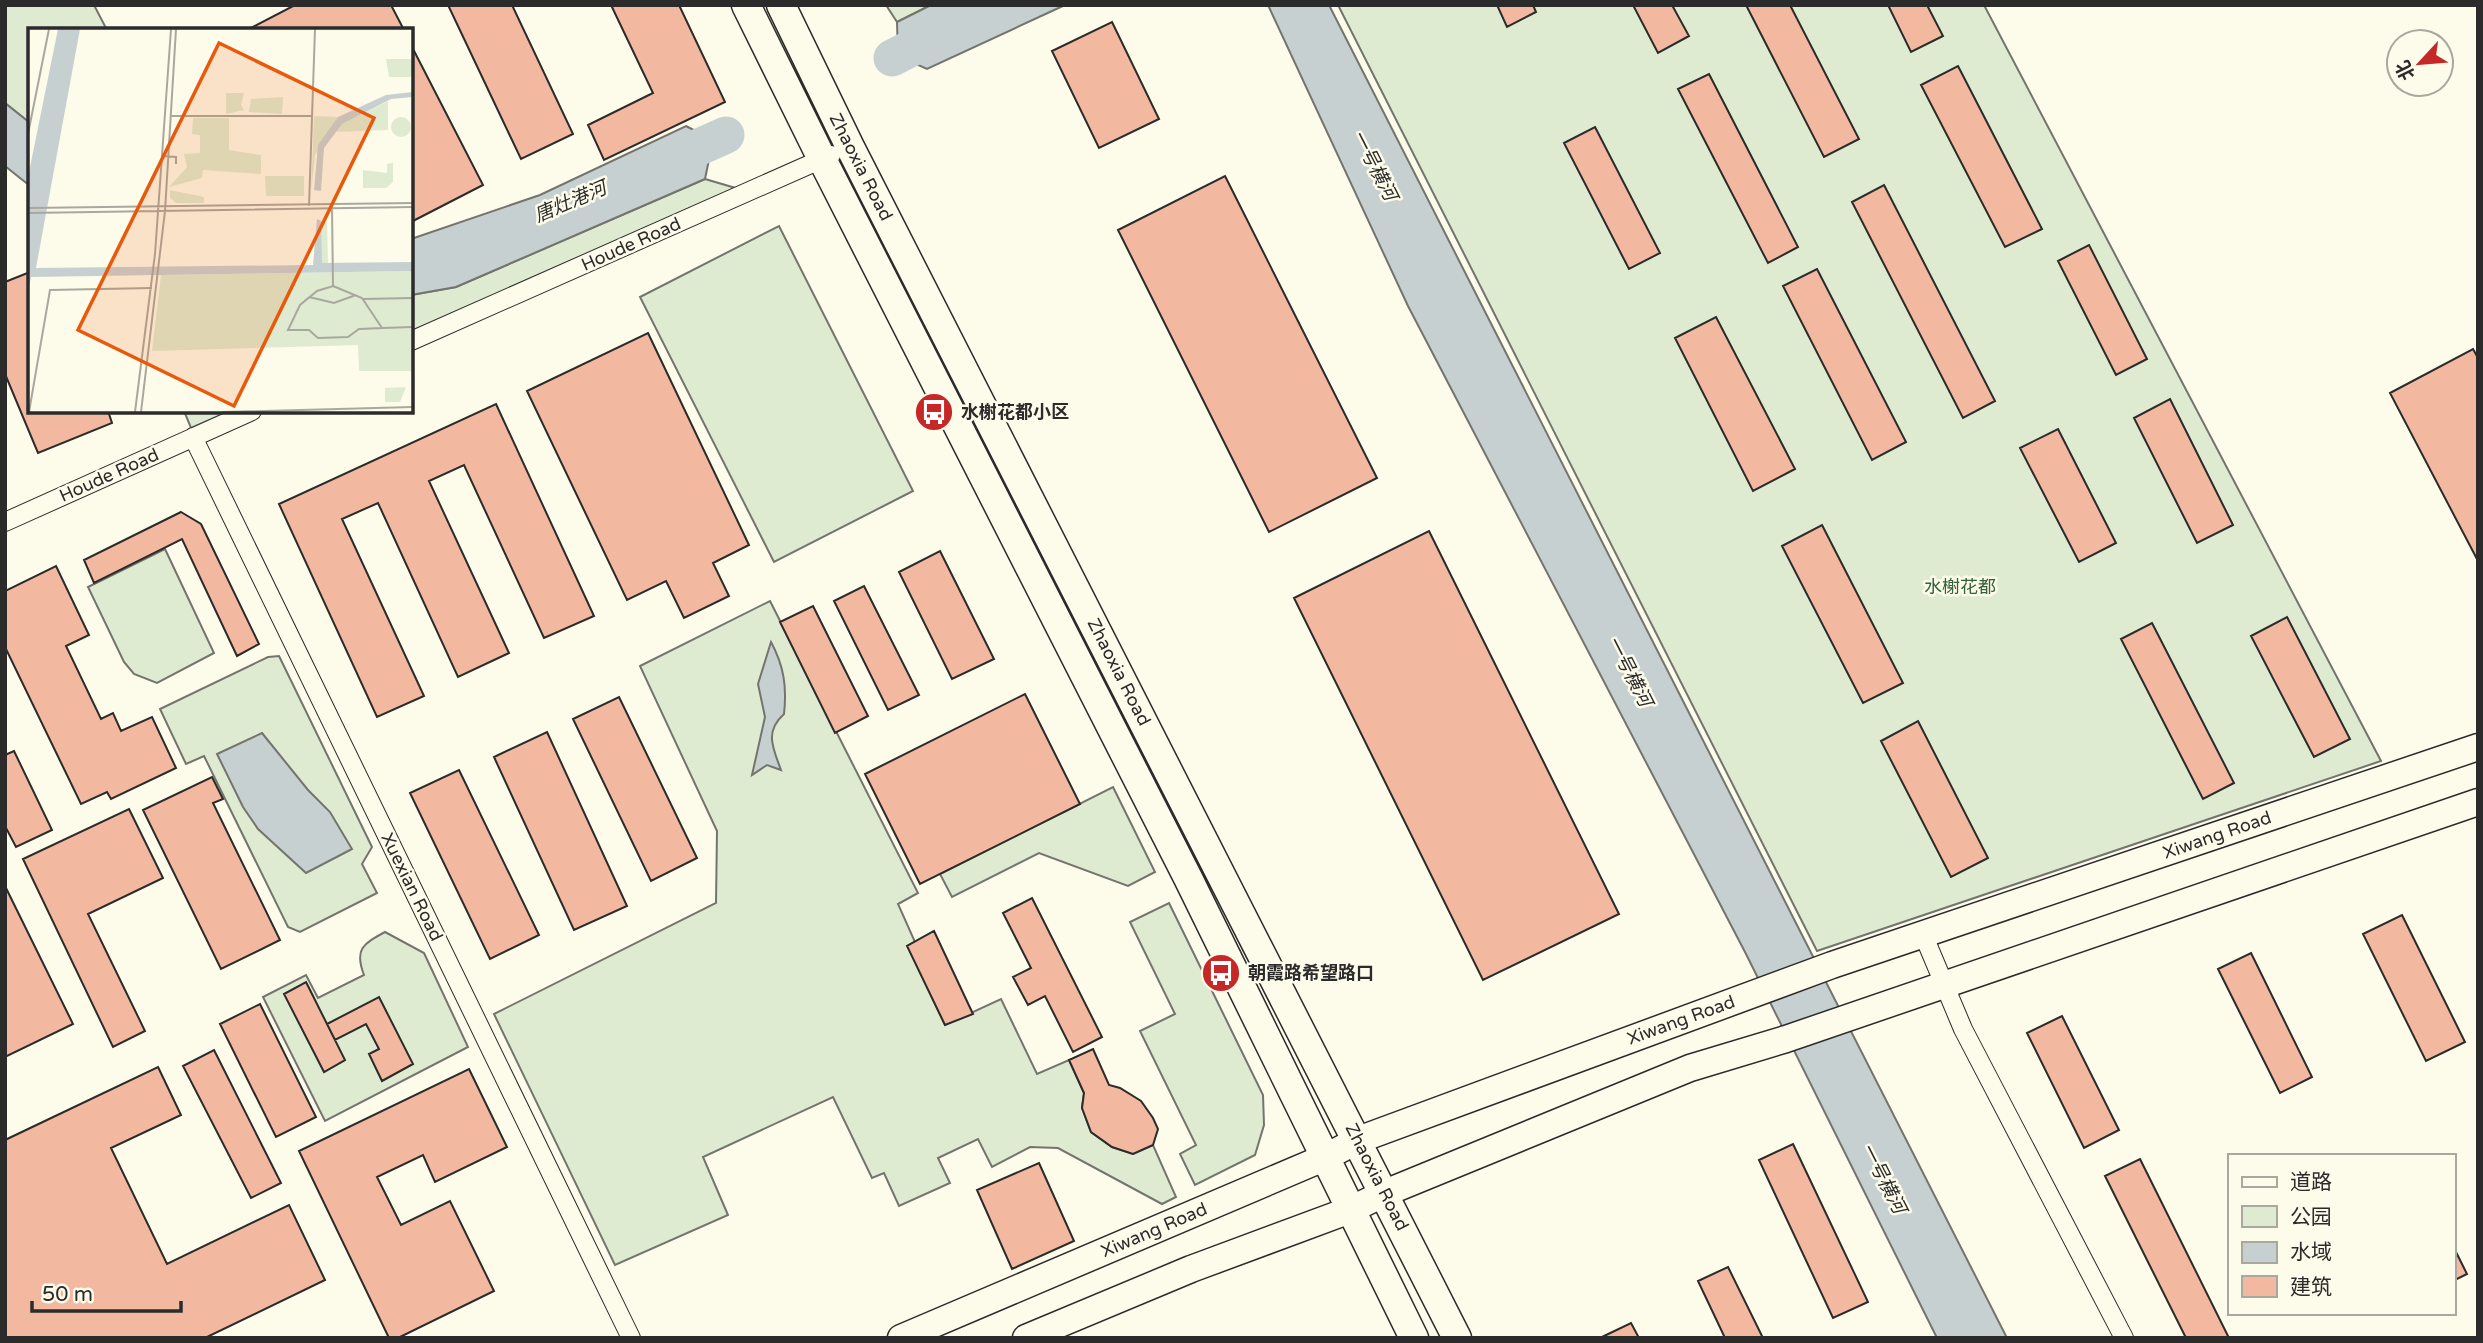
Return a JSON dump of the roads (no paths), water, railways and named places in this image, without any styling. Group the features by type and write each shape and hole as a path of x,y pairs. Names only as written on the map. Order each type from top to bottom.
{"main road":[{"name":"Zhaoxia Road","path":"746,5 1188,878 1414,1338"},
{"name":"Zhaoxia Road","path":"781,5 850,147 1457,1338"},
{"name":"Xiwang Road","path":"901,1338 1326,1157 1358,1140 1832,965 2478,747"},
{"path":"1026,1338 1191,1269 1350,1210 1385,1193 1690,1068 1786,1039 2478,802"}],"street":[{"name":"Houde Road","path":"413,340 850,147"},
{"name":"Houde Road","path":"5,522 247,413"},
{"name":"Xuexian Road","path":"193,437 631,1338"},
{"path":"1923,934 1963,1029 2124,1338"}],"water":[{"path":"931,5 1065,5 927,69 898,56 897,22"},
{"name":"一号横河","path":"1268,5 1329,5 2007,1338 1937,1338 1745,952 1408,306"},
{"path":"5,103 28,121 28,184 5,166"},
{"path":"686,126 713,140 705,179 456,287 413,295 413,238 540,195"},
{"path":"771,642 782,668 785,686 784,714 772,734 773,747 781,770 767,765 752,775 765,717 758,684"},
{"path":"262,733 308,790 330,812 352,849 306,873 258,829 243,807 217,754"}],"waterway":[{"name":"唐灶港河","path":"892,58 996,5"},
{"name":"唐灶港河","path":"670,160 726,135"}],"place":[{"name":"水榭花都小区","path":"934,412"},
{"name":"朝霞路希望路口","path":"1221,973"}],"park label":[{"name":"水榭花都","path":"1960,587"}]}
